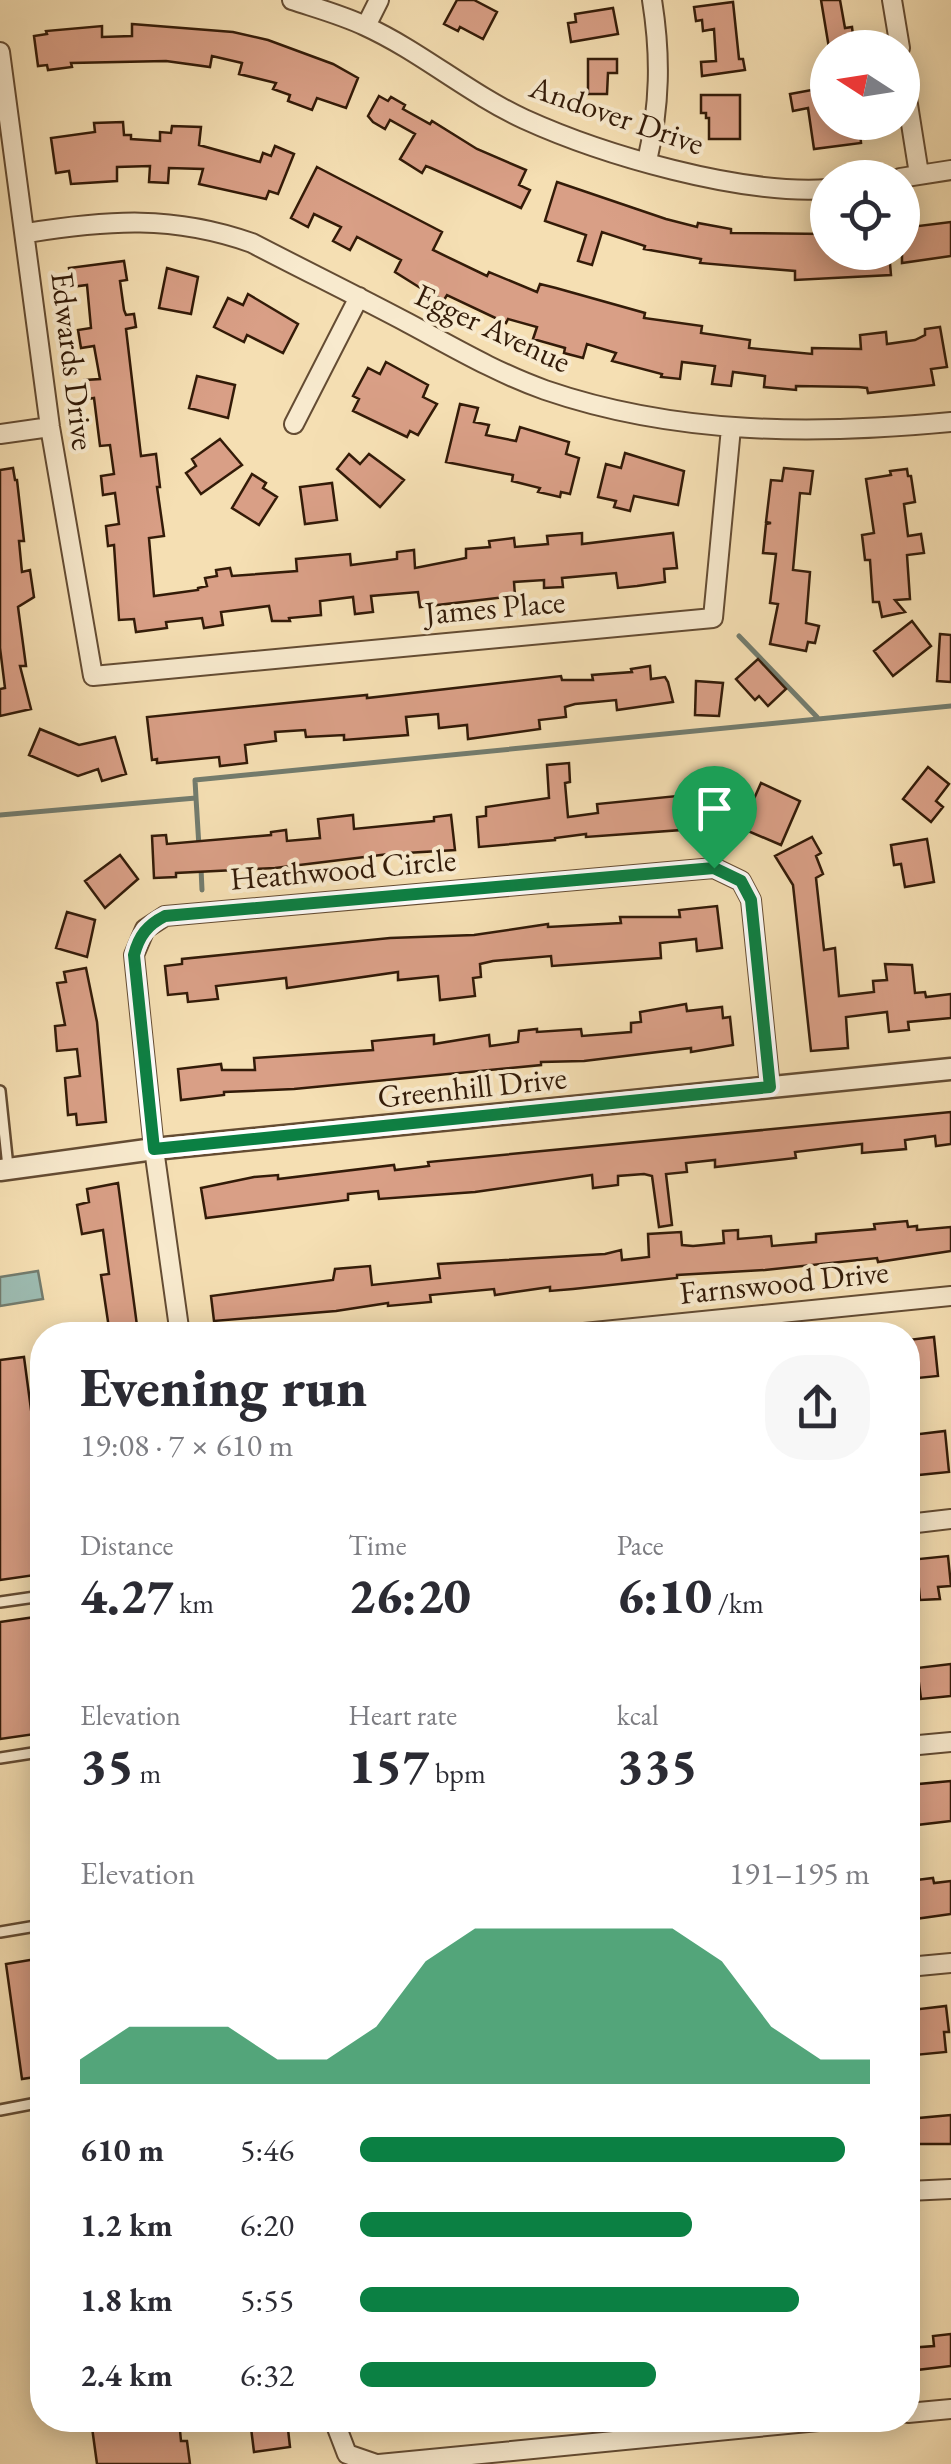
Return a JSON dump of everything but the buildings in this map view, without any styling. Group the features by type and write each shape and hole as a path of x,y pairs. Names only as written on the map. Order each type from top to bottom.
{"street":[{"name":"Andover Drive","path":"292,0 366,26 524,118 708,178 777,189 810,189"},
{"path":"366,26 378,0"},
{"path":"647,161 655,126 660,67 652,0"},
{"path":"892,0 897,30"},
{"name":"Edwards Drive","path":"0,52 50,427 93,676"},
{"path":"920,174 951,170"},
{"name":"Egger Avenue","path":"26,233 124,220 170,222 223,233 358,297 500,372 544,390 660,418 731,428 814,431 951,422"},
{"path":"294,424 358,297"},
{"path":"0,434 50,427"},
{"name":"James Place","path":"93,676 713,618 731,428"},
{"name":"Heathwood Circle","path":"178,1322 154,1149 134,955 145,930 165,916 714,868 741,881 751,900 770,1087"},
{"name":"Greenhill Drive","path":"4,1170 154,1149 951,1069"},
{"name":"Farnswood Drive","path":"693,1322 951,1296"},
{"path":"920,1523 951,1520"},
{"path":"920,1745 951,1742"},
{"path":"920,1966 951,1963"},
{"path":"920,2190 951,2190"},
{"path":"920,2412 951,2409"},
{"path":"339,2432 347,2454 378,2464 706,2432"}],"lane":[{"path":"0,1091 4,1170"},
{"path":"0,1602 30,1598"},
{"path":"0,1758 30,1753"},
{"path":"0,1932 30,1927"},
{"path":"0,2110 30,2104"}],"water":[{"path":"38,1271 43,1299 0,1306 0,1277"}],"waterway":[{"path":"739,636 817,717"},
{"path":"0,815 196,798 195,780 951,706"},
{"path":"196,798 199,847"},
{"path":"201,868 202,890"}],"route":[{"path":"714,868 741,881 751,900 770,1087 154,1149 134,955 145,930 165,916 714,868"}]}
